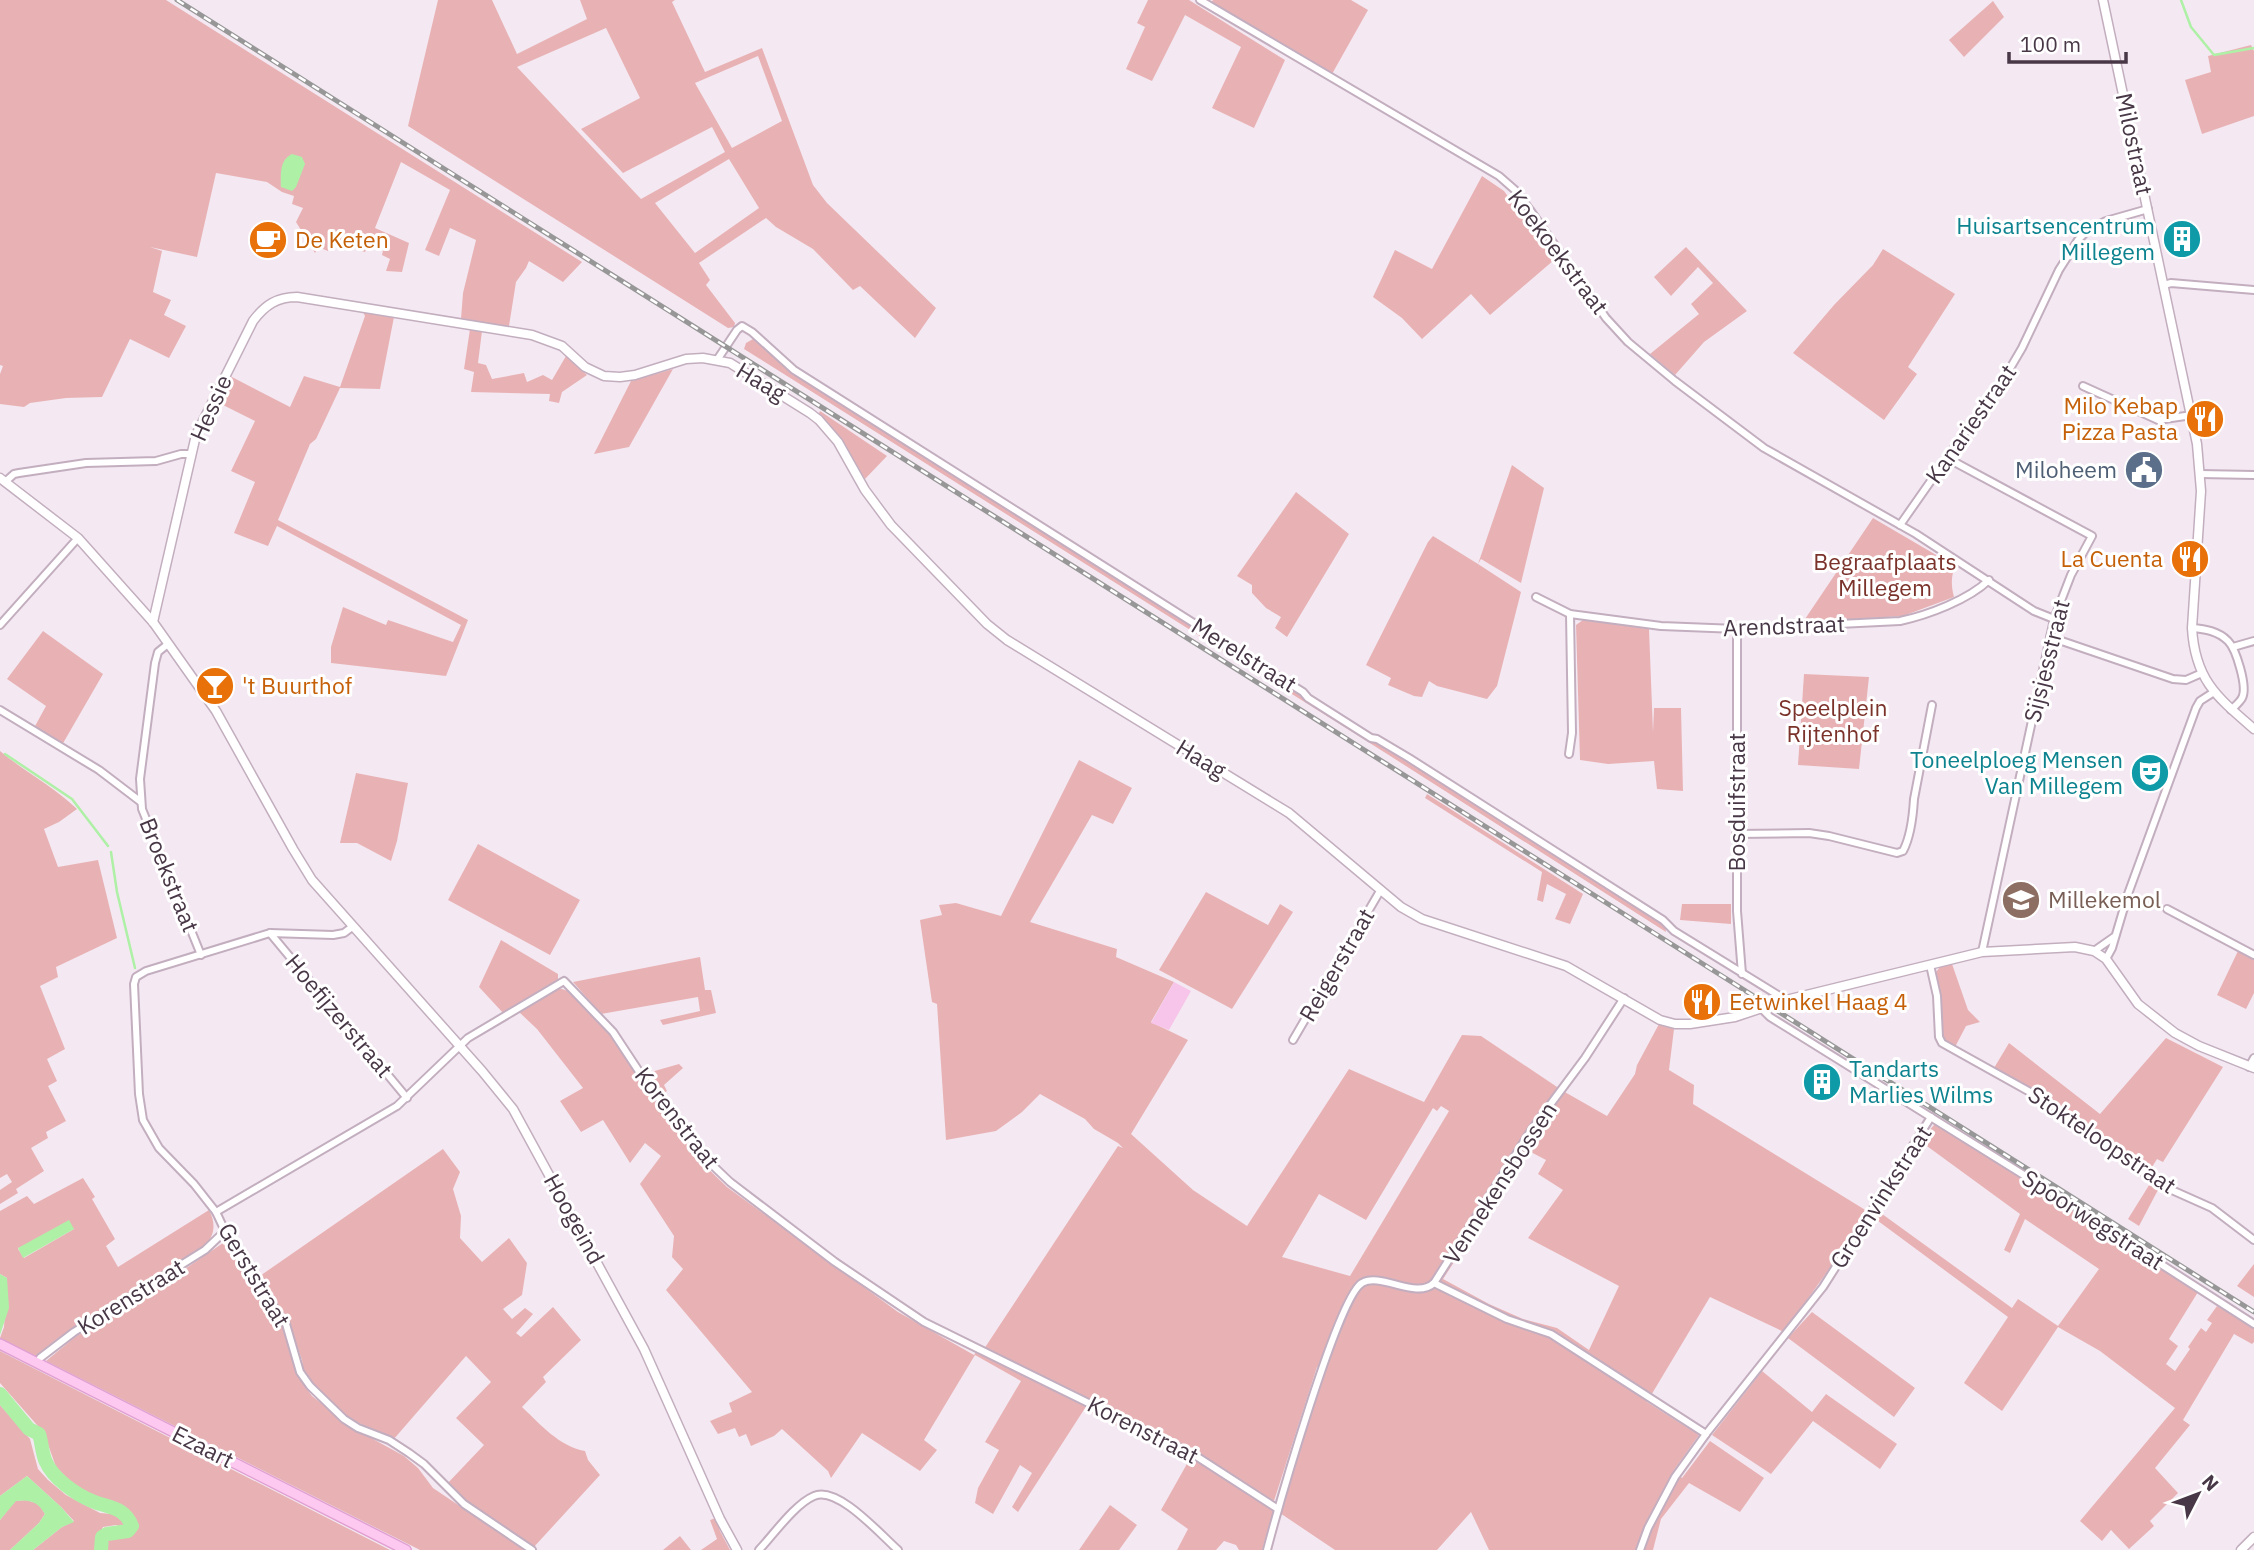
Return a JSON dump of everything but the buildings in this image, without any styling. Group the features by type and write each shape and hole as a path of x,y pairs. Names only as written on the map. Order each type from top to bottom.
{"main road":[{"name":"Ezaart","path":"0,1344 406,1550"}],"street":[{"name":"Koekoekstraat","path":"1200,0 1499,176 1515,190 1606,318 1628,342 1675,381 1764,448 1900,525 2034,611 2054,620"},
{"name":"Milostraat","path":"2103,0 2192,415 2200,474 2193,645 2202,673 2214,692 2254,729"},
{"name":"Kanariestraat","path":"1900,525 1996,394 2022,348 2059,270 2078,240 2087,231 2106,221 2148,209"},
{"path":"2164,285 2254,290"},
{"name":"Hessie","path":"153,622 196,435 253,321 270,303 286,297 297,297 532,335 554,341 586,367 604,376 635,375 686,359 717,360"},
{"name":"Merelstraat","path":"717,360 742,326 794,370 1303,692 1308,698 1371,738 1409,758 1663,920 1674,931 1786,1000"},
{"name":"Haag","path":"717,360 742,369 819,420 838,442 884,517 986,624 1030,655 1289,813 1380,891 1422,919 1566,966 1660,1020 1675,1024 1735,1017 1786,1000 1982,952 2075,947 2094,951"},
{"path":"2083,386 2158,420 2192,415"},
{"path":"191,454 180,454 156,461 86,463 14,474 3,480 78,538 153,622 222,722 304,869 352,926"},
{"name":"Sijsjesstraat","path":"1947,458 2092,536 2071,575 2054,620 1982,952"},
{"path":"2200,474 2254,475"},
{"path":"0,625 78,538"},
{"name":"Arendstraat","path":"1536,597 1570,614 1661,626 1737,629 1900,621 1919,617 1955,601 1978,590 1989,580"},
{"path":"1569,754 1572,733 1570,614"},
{"path":"2192,628 2213,631 2233,647 2245,689 2243,697 2231,710"},
{"name":"Bosduifstraat","path":"1737,629 1737,911 1742,974"},
{"path":"2050,637 2173,679 2186,680 2202,673"},
{"path":"2233,647 2254,640"},
{"name":"Broekstraat","path":"168,644 158,652 155,663 140,779 141,802 201,955 270,933 333,935 344,933 352,926"},
{"path":"2106,959 2196,708 2200,701 2214,692"},
{"path":"1736,834 1809,833 1897,853 1903,851 1907,843 1932,705"},
{"path":"0,710 99,771 141,802"},
{"name":"Reigerstraat","path":"1293,1040 1380,891"},
{"path":"2167,909 2254,955"},
{"name":"Hoogeind","path":"352,926 503,1096 537,1151 644,1349 720,1519 737,1550"},
{"name":"Hoefijzerstraat","path":"270,933 407,1098"},
{"path":"2115,935 2094,951 2106,959 2134,998 2163,1025 2199,1046 2251,1068 2254,1058"},
{"name":"Gerststraat","path":"201,955 146,971 136,977 134,984 139,1094 144,1120 159,1148 194,1184 216,1212 254,1278 286,1324 300,1372 328,1406 358,1428 390,1440 409,1453 424,1464 464,1504 532,1550"},
{"name":"Stokteloopstraat","path":"1930,965 1937,996 1939,1037 1942,1043 2046,1101 2165,1187 2212,1208 2254,1240"},
{"name":"Korenstraat","path":"216,1212 384,1114 407,1098 468,1038 564,981 613,1032 649,1085 706,1159 730,1182 835,1262 924,1322 1196,1456 1278,1509"},
{"name":"Vennekensbossen","path":"1624,998 1521,1147 1434,1283 1507,1319 1551,1334 1706,1434"},
{"name":"Groenvinkstraat","path":"1640,1550 1665,1493 1706,1434 1823,1287 1931,1117 1770,1017 1762,1009"},
{"name":"Spoorwegstraat","path":"1931,1117 2105,1225 2128,1243 2254,1324"},
{"name":"Korenstraat","path":"37,1363 74,1332 205,1250 225,1231"},
{"path":"1267,1550 1332,1338 1354,1292 1360,1284 1368,1281 1417,1289 1429,1287 1434,1283"},
{"path":"759,1550 802,1503 815,1495 826,1493 848,1505 898,1550"},
{"path":"2241,1550 2254,1537"}],"green space":[{"path":"0,0 166,0 582,262 563,282 529,261 516,282 509,326 461,319 463,293 476,240 450,228 439,256 425,250 450,190 401,162 375,228 409,243 402,272 386,271 390,259 382,255 385,242 372,236 365,252 332,241 328,251 318,247 315,253 296,222 303,208 292,204 294,196 267,182 216,173 197,257 150,247 162,251 153,292 171,300 164,315 186,326 169,358 130,339 102,397 66,398 30,403 24,407 0,404 0,374 3,366 0,365"},
{"path":"438,0 492,0 517,54 587,19 580,0 675,0 672,2 705,72 762,48 813,185 827,203 936,308 915,338 860,286 853,290 813,249 766,218 699,263 710,280 706,285 735,323 734,327 728,328 408,126","holes":["606,28 640,98 581,129 623,173 712,127 725,152 641,199 517,67","758,56 782,121 732,148 695,83","729,159 759,208 695,253 655,203"]},
{"path":"1148,0 1189,0 1285,60 1254,128 1212,108 1241,47 1185,15 1152,81 1126,69 1145,27 1137,23"},
{"path":"1213,0 1351,0 1368,10 1332,74 1211,3"},
{"path":"1993,1 2004,17 1964,57 1949,40"},
{"path":"2251,45 2254,51 2254,116 2202,134 2185,80 2211,72 2208,56"},
{"path":"1482,176 1504,191 1554,260 1490,315 1471,294 1422,339 1402,318 1373,297 1395,250 1432,269"},
{"path":"1686,247 1747,311 1704,342 1675,375 1650,354 1699,314 1691,304 1713,283 1698,267 1671,296 1654,277"},
{"path":"1883,249 1955,294 1908,367 1917,374 1884,420 1793,353 1873,265"},
{"path":"363,312 394,317 380,389 340,388 316,439 310,444 278,520 468,620 446,676 331,663 331,647 343,607 386,625 388,620 453,642 461,625 277,526 268,546 234,533 255,482 231,471 255,421 217,402 230,376 290,407 304,376 340,387 365,316"},
{"path":"470,329 482,331 478,363 486,365 492,379 524,373 527,382 543,375 552,380 566,356 587,375 562,392 559,403 549,401 550,394 471,392 474,372 464,369"},
{"path":"753,339 789,371 1657,920 1665,926 1666,932 744,349 746,343"},
{"path":"673,369 629,447 594,454 631,381"},
{"path":"820,411 887,456 865,479 835,433 818,415"},
{"path":"1512,465 1544,488 1521,583 1481,559 1478,564"},
{"path":"1296,492 1349,534 1287,637 1275,628 1281,617 1266,608 1252,593 1252,585 1237,576"},
{"name":"Begraafplaats Millegem","path":"1873,518 1955,566 1952,581 1954,597 1903,616 1803,622"},
{"path":"1433,536 1521,592 1497,686 1487,699 1437,686 1429,681 1422,697 1414,696 1388,685 1391,678 1366,665"},
{"path":"1583,620 1649,629 1653,732 1654,708 1681,708 1683,791 1657,789 1654,761 1608,764 1580,760 1576,625"},
{"path":"43,631 103,674 62,745 34,728 46,706 7,679"},
{"name":"Speelplein Rijtenhof","path":"1804,674 1869,677 1859,769 1798,765"},
{"path":"0,751 77,809 44,829 58,867 98,860 117,938 56,967 58,977 40,986 65,1049 47,1059 57,1081 48,1086 66,1121 46,1132 48,1138 31,1148 44,1171 16,1189 18,1193 0,1204 0,1190 12,1182 7,1174 0,1178"},
{"path":"1079,760 1132,788 1113,824 1092,815 1030,922 1117,949 1116,957 1174,982 1151,1022 1188,1040 1131,1134 1193,1190 1247,1226 1349,1069 1424,1102 1462,1035 1481,1036 1563,1091 1607,1116 1635,1074 1659,1024 1674,1029 1669,1070 1694,1085 1693,1104 1867,1211 1784,1332 1710,1297 1647,1402 1699,1435 1674,1470 1682,1478 1710,1441 1764,1478 1740,1512 1689,1483 1661,1519 1653,1550 1489,1550 1471,1512 1437,1550 1335,1550 1274,1509 1262,1550 1239,1550 1236,1545 1224,1541 1216,1550 1177,1550 1188,1529 1161,1510 1188,1462 1090,1412 1092,1407 1191,1457 1281,1509 1324,1369 1317,1367 1274,1501 1205,1457 984,1349 1118,1146 1123,1148 1094,1129 1085,1119 1040,1094 1022,1112 996,1131 946,1140 937,1004 932,1002 920,920 942,915 939,905 956,903 1001,916","holes":["1441,1106 1449,1111 1350,1276 1282,1257 1319,1194 1366,1220 1433,1108 1437,1111","1527,1150 1546,1160 1538,1174 1563,1190 1528,1238 1619,1286 1589,1350 1557,1328 1523,1319 1443,1279"]},
{"path":"356,773 408,783 391,861 357,843 340,843"},
{"path":"1427,794 1583,894 1570,924 1555,919 1566,894 1547,884 1543,902 1537,900 1542,872 1425,798"},
{"path":"478,844 580,900 550,955 448,900"},
{"path":"1206,892 1268,925 1280,904 1293,912 1232,1009 1159,970"},
{"path":"1682,904 1731,904 1731,924 1680,920"},
{"path":"501,940 558,974 558,980 504,1014 479,987"},
{"path":"2238,951 2254,959 2254,993 2246,1009 2217,995"},
{"path":"700,957 705,990 711,990 716,1013 663,1025 660,1020 700,1011 698,997 601,1014 573,982"},
{"path":"1952,964 1968,1010 1980,1022 1966,1026 1955,1047 1945,1041 1943,1036 1940,997 1935,977 1940,967"},
{"path":"555,989 571,992 615,1037 621,1038 644,1074 679,1064 683,1068 664,1085 667,1091 655,1098 699,1160 727,1187 898,1312 974,1355 976,1352 1087,1405 1018,1512 1012,1507 1032,1473 1020,1465 993,1514 975,1503 978,1488 999,1450 985,1442 1021,1381 975,1355 924,1440 937,1450 920,1471 862,1433 831,1478 828,1471 782,1429 774,1436 751,1446 746,1434 739,1437 735,1428 718,1434 710,1421 732,1412 729,1403 752,1392 666,1290 683,1269 672,1257 674,1236 640,1184 661,1156 645,1143 630,1163 603,1120 581,1132 560,1101 583,1088 537,1029 519,1012"},
{"path":"2166,1038 2223,1067 2163,1162 2157,1159 2149,1172 2055,1102 1994,1068 2009,1043 2100,1114"},
{"path":"1934,1125 1940,1125 2119,1238 2117,1242 2198,1292 2169,1339 2178,1346 2166,1364 2175,1371 2201,1328 2206,1332 2212,1323 2207,1320 2217,1306 2254,1328 2252,1344 2234,1334 2183,1420 2190,1425 2155,1468 2178,1493 2150,1521 2154,1526 2129,1549 2111,1530 2102,1541 2080,1521 2175,1408 2100,1351 2058,1327 2002,1411 1964,1383 2008,1317 1874,1218 1878,1211 2012,1308 2018,1299 2058,1326 2099,1269 2025,1219 2010,1253 2004,1250 2020,1214 1920,1141"},
{"path":"443,1149 460,1172 453,1189 461,1216 460,1238 482,1262 509,1238 527,1263 522,1295 503,1309 512,1319 525,1308 533,1314 516,1333 521,1337 553,1307 581,1340 543,1377 546,1382 522,1407 559,1440 585,1451 588,1460 600,1475 533,1548 446,1485 484,1445 456,1418 491,1382 466,1356 393,1440 343,1415 313,1385 303,1368 288,1322 257,1278"},
{"path":"83,1178 115,1239 106,1246 118,1267 209,1210 213,1229 205,1246 61,1336 34,1357 0,1338 4,1327 7,1278 0,1274 0,1211 27,1196 34,1204","holes":["74,1229 24,1258 18,1248"]},
{"path":"2151,1182 2159,1188 2139,1226 2128,1219"},
{"path":"223,1243 229,1243 282,1327 298,1376 312,1396 353,1428 404,1456 418,1468 433,1488 525,1550 420,1550 46,1361 75,1337 154,1290"},
{"path":"2254,1264 2254,1297 2237,1286"},
{"path":"1812,1312 1915,1388 1894,1417 1788,1338"},
{"path":"0,1351 390,1550 107,1550 108,1539 128,1535 135,1528 134,1518 114,1503 89,1495 56,1467 44,1433 0,1383"},
{"path":"1762,1371 1812,1412 1826,1394 1897,1444 1880,1469 1813,1421 1771,1474 1712,1435"},
{"path":"0,1405 30,1439 38,1469 48,1480 66,1495 100,1513 112,1514 122,1519 126,1525 103,1527 94,1550 33,1550 74,1521 27,1476 0,1496"},
{"path":"26,1500 39,1504 45,1514 10,1550 0,1550 0,1520 15,1501"},
{"path":"1110,1505 1137,1525 1119,1550 1079,1550"},
{"path":"716,1518 730,1550 701,1550 717,1539 710,1520"},
{"path":"680,1536 691,1550 663,1550"}],"sand":[{"path":"1174,982 1191,991 1169,1030 1151,1023"}],"shaded area":[{"path":"292,154 302,157 305,164 292,191 281,187 281,178 283,164"},
{"path":"69,1220 74,1229 23,1258 18,1248"},
{"path":"0,1274 7,1278 9,1308 0,1335"},
{"path":"27,1476 74,1522 62,1527 33,1550 10,1550 45,1514 33,1502 16,1501 0,1520 0,1496"}],"waterway":[{"path":"2181,0 2191,27 2214,55 2254,48"},
{"path":"5,754 72,799 108,846"},
{"path":"111,852 117,892 135,968"},
{"path":"0,1394 29,1429 39,1434 46,1462 59,1480 92,1501 120,1511 129,1519 132,1526 128,1531 102,1537 101,1550"}],"railway":[{"path":"177,0 2254,1312"}],"place":[{"name":"Huisartsencentrum Millegem","path":"2182,239"},
{"name":"De Keten","path":"268,240"},
{"name":"Milo Kebap Pizza Pasta","path":"2205,419"},
{"name":"Miloheem","path":"2144,470"},
{"name":"La Cuenta","path":"2190,559"},
{"name":"'t Buurthof","path":"215,686"},
{"name":"Toneelploeg Mensen Van Millegem","path":"2150,773"},
{"name":"Millekemol","path":"2021,900"},
{"name":"Eetwinkel Haag 4","path":"1702,1002"},
{"name":"Tandarts Marlies Wilms","path":"1822,1082"}]}
